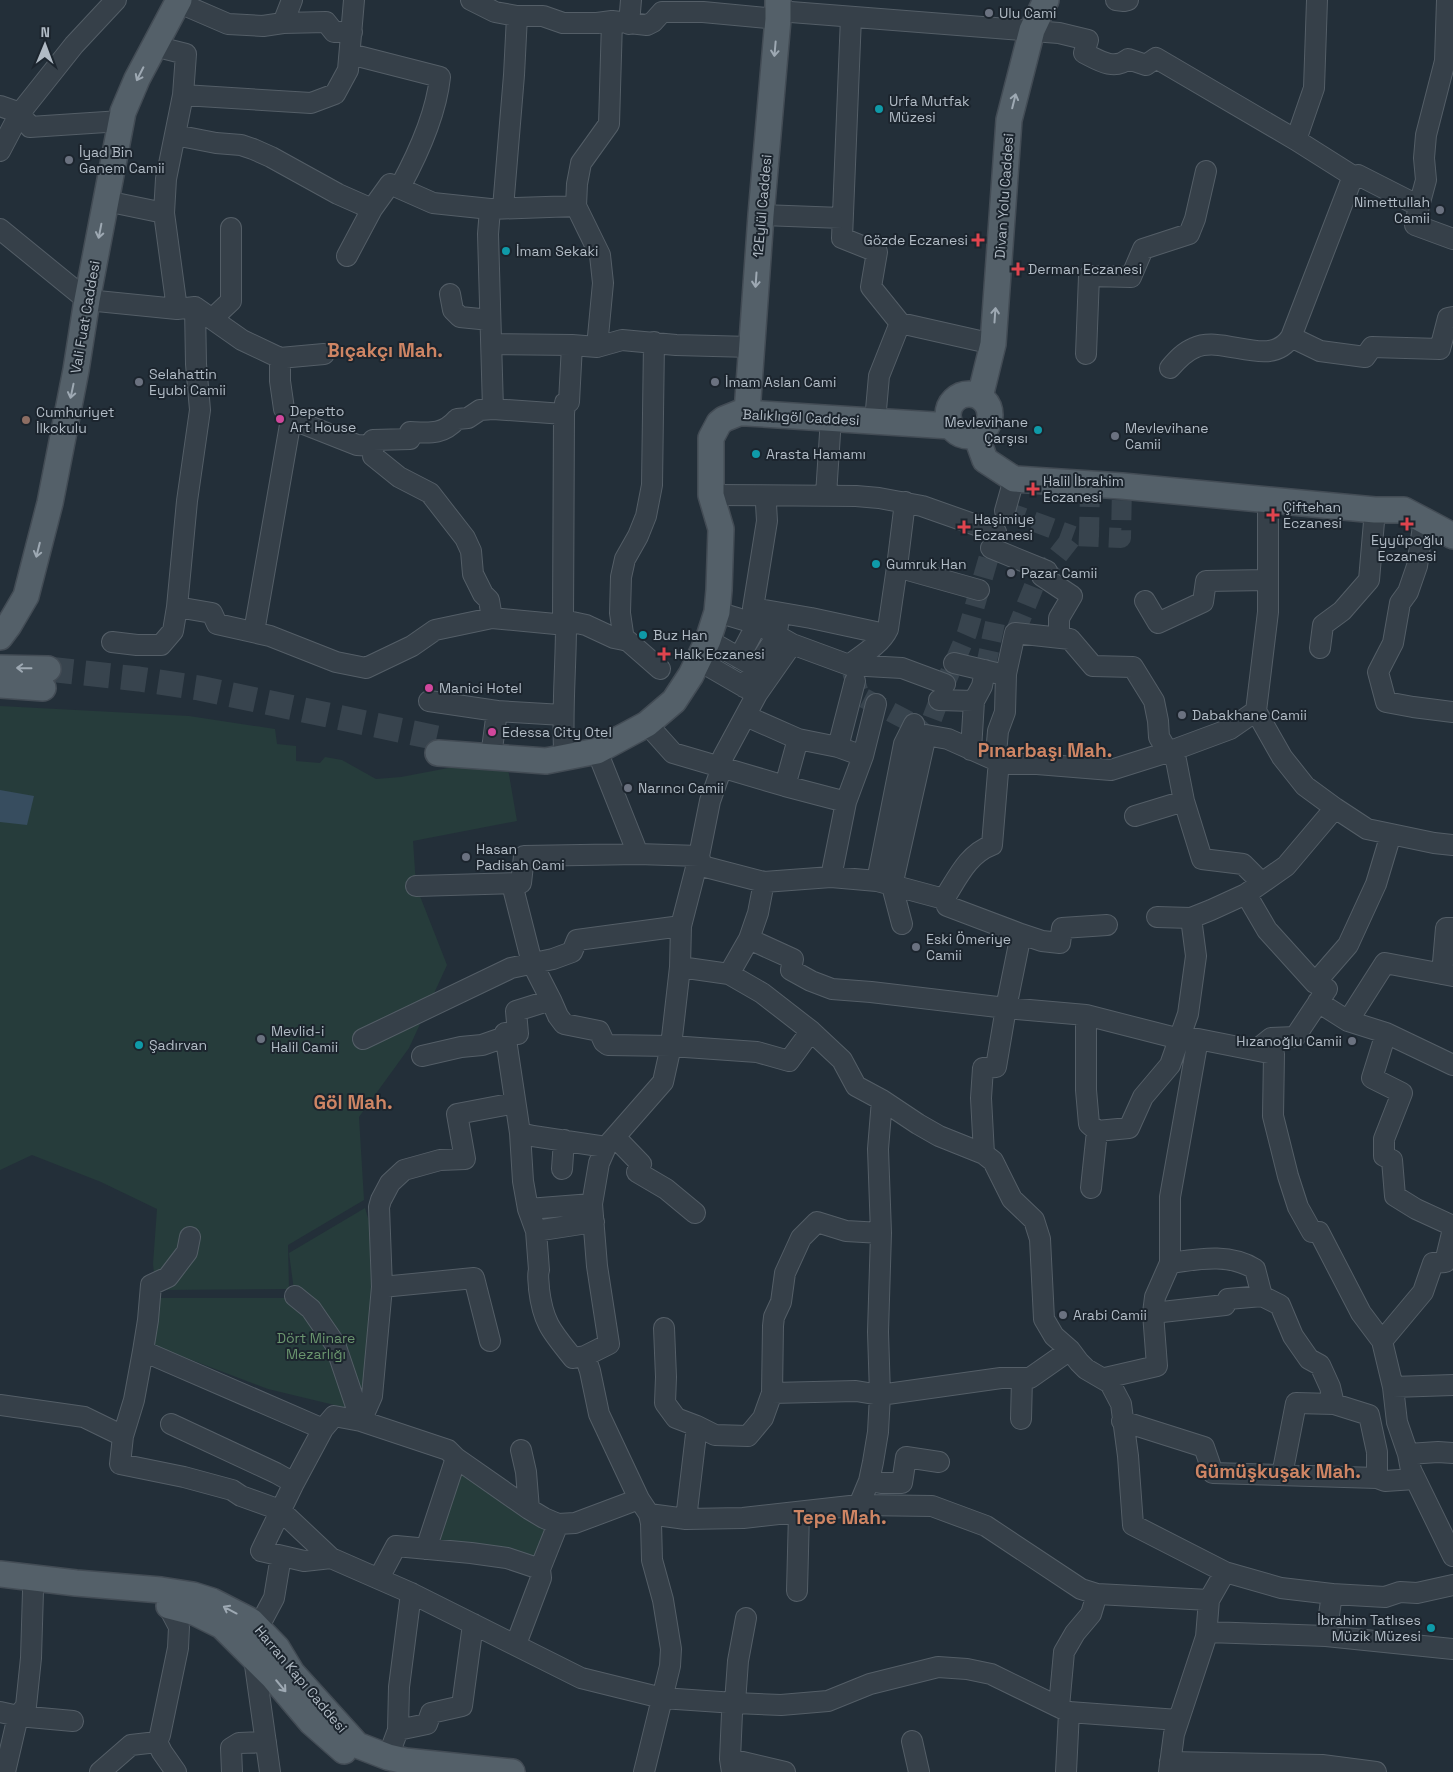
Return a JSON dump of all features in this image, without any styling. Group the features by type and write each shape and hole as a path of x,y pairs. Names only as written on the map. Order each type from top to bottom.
{"main road":[{"name":"Divan Yolu Caddesi","path":"980,396 993,344 1009,120 1032,30 1046,0"},
{"name":"Vali Fuat Caddesi","path":"0,637 26,596 50,503 123,112 137,79 178,1"},
{"name":"12Eylül Caddesi","path":"748,409 761,215 783,8"},
{"path":"962,395 980,396 985,401 990,414 987,427 976,435 958,434 949,417 951,402 962,395"},
{"name":"Balıklıgöl Caddesi","path":"876,415 830,418 748,409 730,406 714,412 702,424 698,437 697,478 711,531 710,595 704,630 689,660 668,694 640,714 595,738 564,748 492,749 440,746 546,761 597,751 647,724 674,701 692,675 717,612 721,529 711,494 711,438 713,432 724,419 748,409 949,417"},
{"path":"976,435 985,460 1014,479 1122,486 1375,510 1404,510 1453,536"},
{"path":"0,668 45,678 0,685"},
{"name":"Harran Kapı Caddesi","path":"0,1574 161,1590 212,1600 251,1621 277,1648 292,1673 357,1744 392,1765"},
{"name":"Harran Kapı Caddesi","path":"0,1586 33,1591 123,1599 168,1606 196,1613 222,1626 273,1677 311,1722 342,1749 372,1767 392,1765 405,1761 436,1766 512,1772"}],"street":[{"path":"0,152 20,114 74,45 116,0"},
{"path":"283,23 292,0"},
{"path":"184,95 311,103 335,94 348,70 354,0"},
{"path":"471,0 496,6 517,16 544,16 563,23 647,25 653,22 662,12 703,6 783,8 851,17 1059,33 1088,40 1084,53 1106,64 1122,64 1128,59 1146,65 1156,58 1296,140 1353,176 1358,175 1419,206"},
{"path":"597,347 604,283 600,255 576,206 577,184 581,163 609,124 621,23 631,0"},
{"path":"1116,0 1128,0"},
{"path":"1296,140 1314,88 1317,0"},
{"path":"1447,0 1445,61 1426,135 1424,158 1426,180 1415,225 1453,239"},
{"path":"178,1 228,24 263,26 283,23 326,22 334,32 352,32"},
{"path":"493,409 488,234 496,208 514,75 517,16"},
{"path":"851,17 842,238 877,252 871,287 900,323 993,344"},
{"path":"112,642 137,645 161,644 173,631 177,608 186,501 200,410 196,364 186,308 164,212 166,179 184,95 186,54 166,48 157,40"},
{"path":"350,54 440,77 438,97 419,147 400,187"},
{"path":"0,106 20,114 30,127 121,121"},
{"path":"175,135 216,143 241,145 253,149 338,194 372,209"},
{"path":"1086,354 1089,276 1131,277 1143,248 1189,234 1195,218 1206,171"},
{"path":"1170,368 1195,347 1213,345 1265,352 1286,346 1353,176"},
{"path":"348,256 372,209 390,184 433,203 496,208 576,206"},
{"path":"106,201 164,212"},
{"path":"761,215 842,218"},
{"path":"213,318 231,301 231,228"},
{"path":"0,229 87,300 186,308 213,318 242,340 280,358 324,354"},
{"path":"450,294 453,310 460,317 490,320"},
{"path":"1291,337 1320,351 1365,357 1372,347 1440,349 1448,318 1453,317"},
{"path":"876,415 879,376 900,323"},
{"path":"492,344 597,347 622,340 676,345 751,348"},
{"path":"624,640 620,613 621,577 624,559 638,536 646,516 652,485 654,342"},
{"path":"564,748 564,414 565,403 569,402 572,345"},
{"path":"280,358 280,381 284,409 291,420 357,445 373,446"},
{"path":"492,618 489,600 483,594 473,574 471,550 465,538 430,493 399,477 373,456 373,440 410,439 410,432 435,433 449,427 457,419 468,418 480,410 493,409 564,414"},
{"path":"826,495 830,418"},
{"path":"254,632 291,420"},
{"path":"1005,511 1014,479"},
{"path":"711,494 856,496 905,502 939,512 994,540 1044,573 1072,596 1060,618 1059,637"},
{"path":"739,658 755,616 767,520 766,504 768,496"},
{"path":"1268,500 1268,612 1256,711 1282,757 1305,786 1335,808 1367,829 1434,843 1453,845"},
{"path":"838,748 852,673 885,634 898,567 905,502"},
{"path":"1320,648 1323,625 1342,611 1369,580 1375,510"},
{"path":"1424,520 1417,566 1408,592 1400,603 1393,643 1378,672 1386,702 1413,708 1453,712"},
{"path":"898,567 979,590"},
{"path":"1145,601 1158,624 1203,602 1206,581 1268,580"},
{"path":"177,608 212,613 216,624 285,641 298,648 336,662 366,668 412,646 434,630 492,618 586,625 614,638 628,641 660,669"},
{"path":"717,612 755,616 780,613 885,634"},
{"path":"780,613 791,643"},
{"path":"755,616 791,643 852,673 902,668 942,692 974,701"},
{"path":"750,690 811,618"},
{"path":"944,898 969,860 981,849 992,845 999,760 996,754 998,731 1005,712 1006,674 1015,634 1070,639 1093,666 1133,667 1154,701 1159,737 1168,752 1176,760 1184,801 1202,859 1243,864 1267,930 1317,992 1348,1021 1386,1033 1453,1065"},
{"path":"505,1036 520,1133 523,1181 528,1210 536,1231 541,1302 550,1330 573,1358 584,1356 608,1344 597,1266 593,1213 599,1163 611,1142 663,1082 671,1046 680,967 681,926 700,856 710,801 722,767 723,757 746,716 750,690 757,668 791,643"},
{"path":"703,650 739,658 757,668"},
{"path":"703,650 750,690"},
{"path":"954,663 1006,674"},
{"path":"971,750 974,701 982,686 985,670"},
{"path":"429,701 497,711 563,715"},
{"path":"831,877 846,802 863,756 876,704"},
{"path":"492,749 497,711"},
{"path":"902,924 885,884 920,730 948,739 999,760 1004,764 1037,764 1055,767 1111,770 1168,752 1230,729 1256,711"},
{"path":"746,716 798,739 863,756"},
{"path":"647,724 673,753 846,802"},
{"path":"785,786 798,739"},
{"path":"597,751 638,854"},
{"path":"1135,816 1184,801"},
{"path":"1157,917 1191,918 1211,910 1253,888 1286,866 1335,808"},
{"path":"1256,1050 1271,1038 1295,1037 1317,992 1348,946 1376,884 1391,834"},
{"path":"416,886 521,883 524,856 638,854 700,856"},
{"path":"700,856 702,866 764,882 831,877 885,884 944,898"},
{"path":"729,974 749,940 758,913 764,882"},
{"path":"512,884 532,963 558,1016 564,1024 598,1031 604,1042 608,1045 671,1046 757,1052 789,1061 810,1032"},
{"path":"944,898 947,906 1042,941 1060,943 1062,928 1107,925"},
{"path":"1105,1378 1157,1366 1153,1313 1155,1297 1170,1263 1170,1197 1189,1039 1188,1014 1196,956 1191,918"},
{"path":"364,1039 511,968 552,959 572,952 577,940 681,926"},
{"path":"1348,1021 1385,963 1447,975 1446,928 1453,928"},
{"path":"984,1154 981,1098 983,1068 996,1066 1022,934"},
{"path":"749,940 793,959 791,970 811,981 832,989 1086,1015 1189,1039 1274,1054 1273,1116 1298,1207 1312,1232 1319,1232 1361,1313 1382,1341 1393,1387 1397,1422 1408,1454 1411,1470 1453,1556"},
{"path":"680,967 729,974 762,993 842,1060 856,1086 939,1136 984,1154 993,1161 1012,1199 1034,1220 1040,1239 1044,1319 1054,1336 1070,1350 1086,1369 1105,1378 1110,1383 1121,1404 1128,1456 1133,1525 1225,1572 1281,1588 1332,1594 1385,1597 1400,1592 1417,1593 1453,1585"},
{"path":"422,1056 461,1047 482,1045 505,1036 505,1033 518,1034 516,1011 551,1000"},
{"path":"1086,1015 1086,1090 1089,1124 1097,1131 1129,1128 1143,1097 1189,1039"},
{"path":"1382,1341 1423,1292 1433,1263 1445,1262 1453,1226 1416,1209 1395,1196 1392,1160 1384,1156 1384,1139 1402,1093 1372,1078 1386,1033"},
{"path":"880,1506 875,1482 880,1395 878,1332 881,1233 878,1149 882,1100"},
{"path":"361,1421 372,1396 382,1287 379,1207 381,1200 390,1183 404,1170 440,1160 465,1159 457,1114 516,1103"},
{"path":"1091,1188 1097,1131"},
{"path":"520,1133 564,1140 611,1142 641,1164 636,1172 666,1189 695,1213"},
{"path":"562,1169 564,1140"},
{"path":"528,1210 593,1213"},
{"path":"536,1231 593,1213"},
{"path":"664,1328 665,1403 676,1418 716,1435 748,1436 763,1418 772,1393 774,1317 780,1302 785,1274 801,1238 817,1222 846,1231 881,1233"},
{"path":"190,1237 187,1252 168,1277 151,1285 143,1351 134,1400 123,1436 120,1464 184,1477 232,1490 241,1496 280,1510 331,1558 411,1593 581,1678 662,1698 781,1705 828,1701 870,1684 938,1667 967,1669 991,1674 1064,1709 1178,1720"},
{"path":"1170,1263 1209,1257 1244,1262 1255,1269 1262,1296"},
{"path":"458,1263 459,1272 474,1278"},
{"path":"382,1287 474,1278"},
{"path":"474,1278 490,1342"},
{"path":"295,1296 311,1309 335,1344 361,1421"},
{"path":"1153,1313 1225,1306 1228,1299 1262,1296 1280,1306 1293,1336 1309,1359 1320,1365 1330,1387 1334,1404"},
{"path":"772,1393 856,1391 880,1395 1001,1378 1030,1378 1070,1350"},
{"path":"143,1351 323,1429"},
{"path":"584,1356 590,1371 599,1414 651,1522 652,1560 663,1600 671,1649 670,1666 644,1772"},
{"path":"1021,1420 1022,1378"},
{"path":"1393,1387 1453,1386"},
{"path":"1282,1474 1296,1404 1334,1404 1370,1415 1377,1452 1377,1478"},
{"path":"0,1405 84,1417 123,1436"},
{"path":"331,1558 304,1561 261,1551 280,1510 323,1429 334,1416 361,1421 448,1450 456,1458 529,1509 558,1524 575,1523 644,1507 686,1519 743,1518 859,1505 932,1506 986,1526 1081,1589 1097,1594 1209,1600"},
{"path":"1122,1421 1204,1447 1213,1473 1377,1478 1385,1481 1415,1479"},
{"path":"171,1424 276,1472 294,1483"},
{"path":"686,1519 697,1426"},
{"path":"521,1450 526,1472 529,1509"},
{"path":"1408,1454 1453,1453"},
{"path":"875,1482 902,1482 906,1457 940,1462"},
{"path":"426,1549 456,1458"},
{"path":"859,1505 875,1482"},
{"path":"797,1591 799,1513"},
{"path":"516,1644 541,1578 540,1568 558,1524"},
{"path":"379,1578 396,1546 507,1558 540,1568"},
{"path":"258,1628 274,1598 281,1556"},
{"path":"1225,1572 1209,1600 1206,1632 1174,1734 1170,1767 1322,1765 1376,1772"},
{"path":"9,1714 26,1706 29,1688 33,1591"},
{"path":"392,1765 398,1730 399,1687 411,1593"},
{"path":"1066,1772 1064,1652 1075,1633 1091,1614 1097,1594"},
{"path":"1326,1636 1332,1594"},
{"path":"168,1606 179,1627 178,1648 157,1742 176,1772"},
{"path":"746,1618 738,1660 735,1703 732,1713 731,1765 785,1772"},
{"path":"398,1730 427,1724 430,1714 462,1706 474,1624"},
{"path":"1206,1632 1326,1636 1453,1649"},
{"path":"254,1658 270,1772"},
{"path":"9,1714 73,1721"},
{"path":"6,1772 9,1714"},
{"path":"912,1741 919,1772"},
{"path":"100,1772 131,1745 157,1742"},
{"path":"232,1772 230,1748 239,1743 266,1742"}],"green space":[{"path":"0,706 189,716 275,729 277,744 296,746 296,761 320,763 325,757 342,760 376,779 401,777 506,757 517,821 413,841 416,886 447,965 409,1048 359,1117 364,1200 288,1245 289,1289 156,1290 153,1264 157,1209 101,1182 32,1155 0,1170"},
{"name":"Dört Minare Mezarlığı","path":"365,1208 376,1245 367,1394 351,1409 268,1389 152,1345 156,1298 295,1298 289,1253"},
{"path":"456,1465 549,1528 537,1561 430,1546"}],"water":[{"path":"0,790 34,796 27,825 0,822"}],"tunnel":[{"path":"1089,537 1090,484"},
{"path":"1015,633 1034,586 1073,536 1121,538 1122,486"},
{"path":"1005,511 1073,536"},
{"path":"852,672 860,696 914,724 926,735 967,633 996,532"},
{"path":"985,670 995,623"},
{"path":"48,669 199,688 442,739"}],"place":[{"name":"Ulu Cami","path":"989,13"},
{"name":"Urfa Mutfak Müzesi","path":"879,109"},
{"name":"İyad Bin Ganem Camii","path":"69,160"},
{"name":"Nimettullah Camii","path":"1440,210"},
{"name":"Gözde Eczanesi","path":"978,240"},
{"name":"İmam Sekaki","path":"506,251"},
{"name":"Derman Eczanesi","path":"1018,269"},
{"name":"Selahattin Eyubi Camii","path":"139,382"},
{"name":"İmam Aslan Cami","path":"715,382"},
{"name":"Depetto Art House","path":"280,419"},
{"name":"Cumhuriyet İlkokulu","path":"26,420"},
{"name":"Mevlevihane Çarşısı","path":"1038,430"},
{"name":"Mevlevihane Camii","path":"1115,436"},
{"name":"Arasta Hamamı","path":"756,454"},
{"name":"Halil İbrahim Eczanesi","path":"1033,489"},
{"name":"Çiftehan Eczanesi","path":"1273,515"},
{"name":"Eyyüpoğlu Eczanesi","path":"1407,524"},
{"name":"Haşimiye Eczanesi","path":"964,527"},
{"name":"Gumruk Han","path":"876,564"},
{"name":"Pazar Camii","path":"1011,573"},
{"name":"Buz Han","path":"643,635"},
{"name":"Halk Eczanesi","path":"664,654"},
{"name":"Manici Hotel","path":"429,688"},
{"name":"Dabakhane Camii","path":"1182,715"},
{"name":"Edessa City Otel","path":"492,732"},
{"name":"Narıncı Camii","path":"628,788"},
{"name":"Hasan Padisah Cami","path":"466,857"},
{"name":"Eski Ömeriye Camii","path":"916,947"},
{"name":"Mevlid-i Halil Camii","path":"261,1039"},
{"name":"Hızanoğlu Camii","path":"1352,1041"},
{"name":"Şadırvan","path":"139,1045"},
{"name":"Arabi Camii","path":"1063,1315"},
{"name":"İbrahim Tatlıses Müzik Müzesi","path":"1431,1628"}],"district":[{"name":"Bıçakçı Mah.","path":"385,350"},
{"name":"Pınarbaşı Mah.","path":"1045,750"},
{"name":"Göl Mah.","path":"353,1102"},
{"name":"Gümüşkuşak Mah.","path":"1278,1471"},
{"name":"Tepe Mah.","path":"840,1517"}]}
